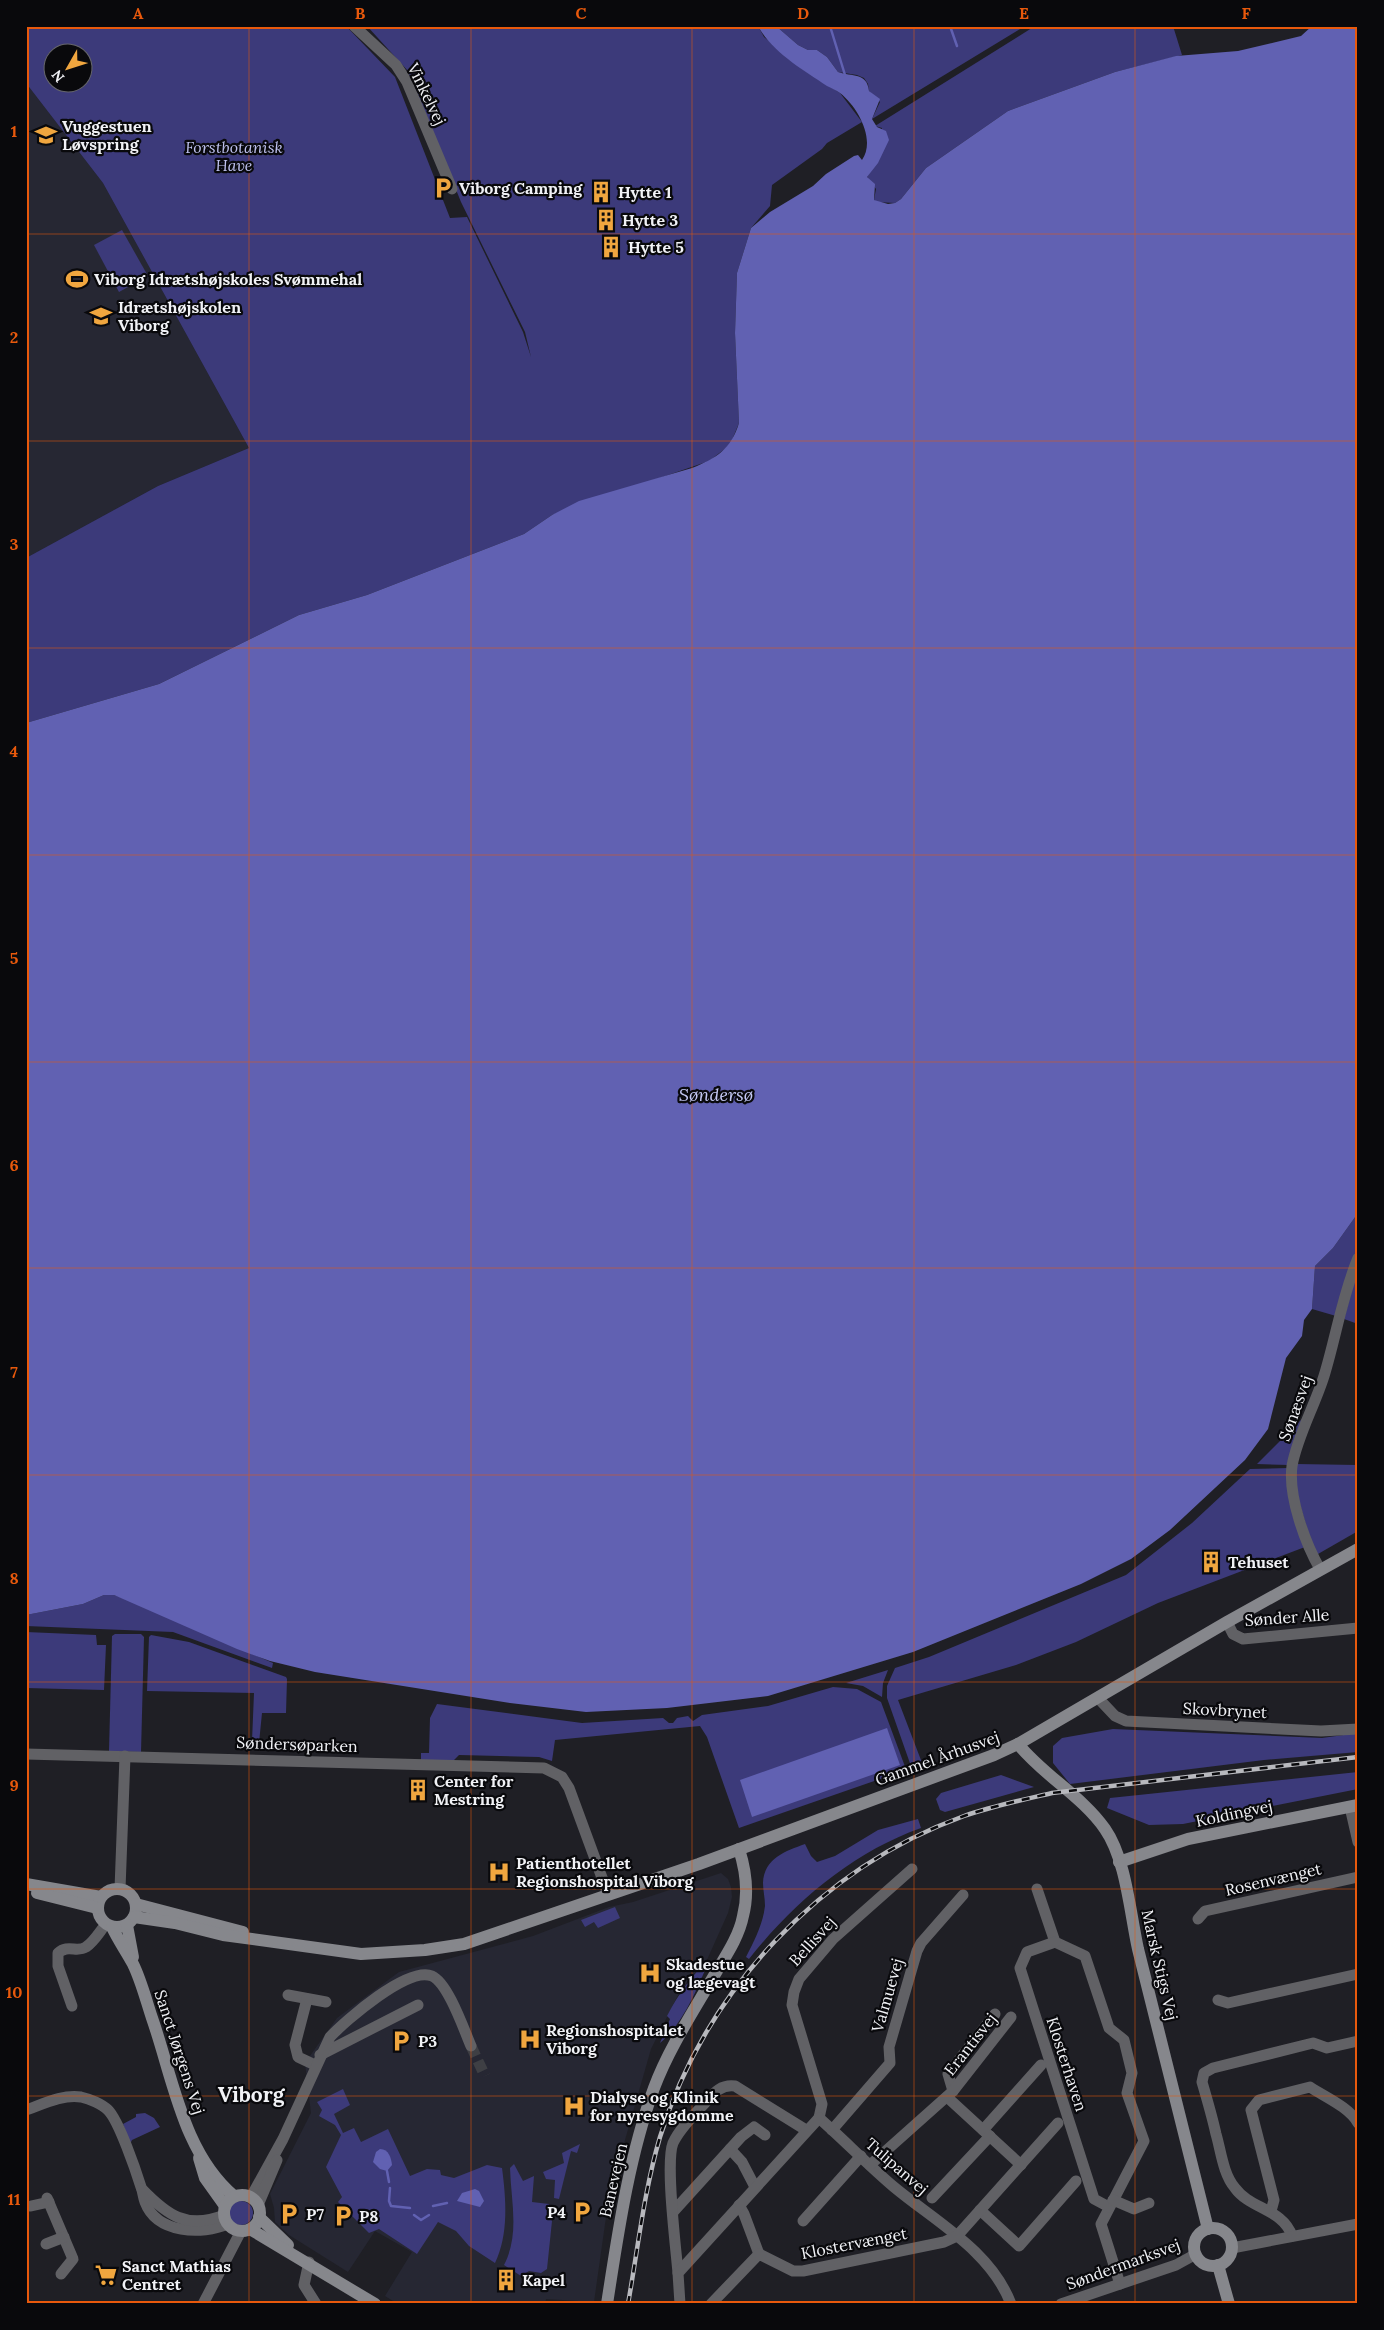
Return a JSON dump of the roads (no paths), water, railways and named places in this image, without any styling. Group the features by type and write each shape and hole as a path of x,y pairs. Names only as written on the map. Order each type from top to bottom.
{"street":[{"name":"Vinkelvej","path":"354,26 396,65 407,82 452,189"},
{"name":"Sønæsvej","path":"1320,1569 1313,1557 1302,1527 1294,1496 1292,1467 1324,1378 1340,1313 1358,1258"},
{"name":"Gammel Århusvej","path":"256,1938 302,1947 361,1954 425,1950 464,1944 739,1849 950,1772 1018,1744 1227,1622 1358,1549"},
{"name":"Sønder Alle","path":"1227,1622 1233,1634 1243,1639 1358,1628"},
{"name":"Skovbrynet","path":"1098,1698 1115,1716 1126,1721 1321,1731 1358,1729"},
{"name":"Marsk Stigs Vej","path":"1018,1744 1032,1761 1092,1813 1106,1829 1119,1862 1208,2229"},
{"name":"Søndersøparken","path":"26,1754 544,1768 562,1777 569,1788 608,1894"},
{"path":"120,1889 125,1756"},
{"name":"Koldingvej","path":"1119,1862 1198,1837 1354,1806"},
{"path":"1354,1806 1358,1842"},
{"name":"Banevejen","path":"607,2304 620,2215 652,2093 680,2032 725,1957 743,1917 747,1895 746,1875 739,1849"},
{"name":"Bellisvej","path":"819,2118 822,2104 792,2005 794,1992 800,1979 833,1939 912,1869"},
{"name":"Rosenvænget","path":"1198,1919 1205,1911 1358,1877"},
{"path":"26,1884 99,1903"},
{"path":"109,1926 98,1915 99,1903 107,1891 120,1889 130,1894 136,1904 225,1926 256,1938"},
{"path":"1037,1889 1056,1942 1086,1956 1109,2028 1124,2040 1132,2073 1127,2093 1144,2141 1101,2224 1120,2284"},
{"path":"26,1890 99,1903"},
{"name":"Valmuevej","path":"832,2130 890,2063 889,2047 917,1951 922,1942 963,1895"},
{"path":"131,1921 136,1904"},
{"path":"72,2006 58,1966 58,1953 62,1949 87,1947 109,1926 131,1921 175,1922 223,1935 256,1938"},
{"name":"Sanct Jørgens Vej","path":"131,1921 133,1965"},
{"name":"Sanct Jørgens Vej","path":"109,1926 133,1965 205,2178 228,2210"},
{"name":"Klosterhaven","path":"1056,1942 1027,1952 1020,1968 1094,2199 1134,2208 1149,2203"},
{"path":"1218,2000 1228,2003 1358,1974"},
{"path":"203,2304 245,2230 276,2164 282,2140 317,2060 334,2032 369,2002 405,1981 422,1975 433,1976 444,1986 471,2046"},
{"path":"288,1995 326,2002"},
{"path":"307,1999 295,2046 295,2052 303,2060 317,2060 356,2036 418,2005"},
{"name":"Erantisvej","path":"950,2094 948,2074 995,2014"},
{"name":"Erantisvej","path":"870,2165 950,2094 1011,2017"},
{"path":"334,2032 342,2036 356,2036"},
{"path":"1292,2236 1289,2226 1271,2211 1239,2193 1233,2186 1226,2170 1202,2082 1204,2073 1212,2069 1313,2043 1327,2048 1358,2041"},
{"name":"Tulipanvej","path":"932,2198 1041,2065"},
{"path":"680,2304 670,2165 672,2146 680,2131 718,2089 728,2085 735,2086 806,2130"},
{"path":"1271,2211 1274,2200 1251,2110 1259,2100 1310,2087 1346,2110 1355,2117 1358,2123"},
{"path":"950,2094 986,2133 1021,2164"},
{"path":"26,2110 73,2096 94,2102 108,2110 112,2116 142,2189 164,2210 182,2219 202,2222 228,2210 242,2194 309,2262"},
{"path":"678,2273 806,2130 819,2118"},
{"name":"Tulipanvej","path":"819,2118 919,2208 957,2236 995,2272 1011,2304"},
{"path":"957,2236 1058,2124"},
{"path":"673,2212 730,2149 754,2127 765,2136"},
{"path":"730,2149 742,2162 755,2187"},
{"name":"Klostervænget","path":"803,2222 861,2156"},
{"path":"980,2210 1019,2246 1076,2181"},
{"path":"31,2206 48,2200 51,2222 64,2237 73,2259 61,2274"},
{"path":"711,2304 759,2254 739,2205"},
{"path":"228,2210 245,2230 309,2262 375,2304"},
{"path":"1232,2248 1358,2224"},
{"path":"1217,2228 1225,2232 1231,2239 1232,2248 1228,2259 1218,2265 1205,2264 1196,2254 1195,2248 1198,2236 1208,2229 1217,2228"},
{"name":"Klostervænget","path":"759,2254 793,2271 803,2271 944,2242 957,2236"},
{"path":"46,2244 64,2237"},
{"name":"Søndermarksvej","path":"1061,2304 1176,2265 1196,2254"},
{"path":"309,2262 304,2285 316,2304"},
{"path":"1218,2265 1228,2304"}],"water":[{"name":"Søndersø","path":"758,26 776,26 798,45 808,50 817,50 827,57 838,72 862,78 868,85 869,91 880,99 872,119 877,127 886,131 889,140 878,163 867,177 875,184 874,200 888,204 895,203 901,199 926,168 1008,111 1115,72 1176,56 1238,51 1301,36 1312,26 1358,26 1358,1213 1333,1248 1315,1266 1312,1309 1304,1320 1302,1336 1286,1358 1268,1429 1245,1460 1170,1530 1131,1559 1081,1584 913,1652 768,1696 667,1708 586,1712 510,1703 315,1672 270,1661 237,1649 114,1595 104,1595 83,1604 26,1615 26,723 159,684 299,615 367,595 524,534 552,515 579,501 692,468 722,452 732,440 739,423 735,333 737,273 751,228 770,212 813,186 826,174 854,156 858,155 862,160 866,152 867,143 866,134 859,115 847,99 789,60 771,44"},
{"path":"887,1728 900,1765 752,1817 740,1780"},
{"path":"380,2149 386,2151 390,2157 392,2165 387,2171 380,2169 373,2162 376,2152"},
{"path":"475,2189 479,2191 484,2201 480,2207 457,2201 462,2193"}],"waterway":[{"path":"830,26 845,75"},
{"path":"950,26 957,46"},
{"path":"387,2171 389,2182"},
{"path":"390,2188 389,2201 391,2206 410,2208"},
{"path":"433,2206 447,2203"},
{"path":"414,2215 421,2220 429,2215"}],"tunnel":[{"path":"471,2046 485,2076"}],"railway":[{"path":"628,2304 645,2199 654,2157 680,2083 706,2033 738,1985 775,1941 816,1902 862,1868 911,1839 964,1816 997,1806 1052,1793 1358,1757"}],"place":[{"name":"Vuggestuen Løvspring","path":"46,135"},
{"name":"Viborg Camping","path":"443,188"},
{"name":"Hytte 1","path":"601,192"},
{"name":"Hytte 3","path":"606,220"},
{"name":"Hytte 5","path":"611,247"},
{"name":"Viborg Idrætshøjskoles Svømmehal","path":"77,279"},
{"name":"Idrætshøjskolen Viborg","path":"101,316"},
{"name":"Tehuset","path":"1211,1562"},
{"name":"Center for Mestring","path":"418,1790"},
{"name":"Patienthotellet Regionshospital Viborg","path":"499,1872"},
{"name":"Skadestue og lægevagt","path":"650,1973"},
{"name":"Regionshospitalet Viborg","path":"530,2039"},
{"name":"P3","path":"401,2041"},
{"name":"Dialyse og Klinik for nyresygdomme","path":"574,2106"},
{"name":"P4","path":"582,2212"},
{"name":"P7","path":"289,2214"},
{"name":"P8","path":"343,2216"},
{"name":"Sanct Mathias Centret","path":"106,2275"},
{"name":"Kapel","path":"506,2280"}],"district":[{"name":"Viborg","path":"251,2094"}],"park label":[{"name":"Forstbotanisk Have","path":"234,156"}]}
